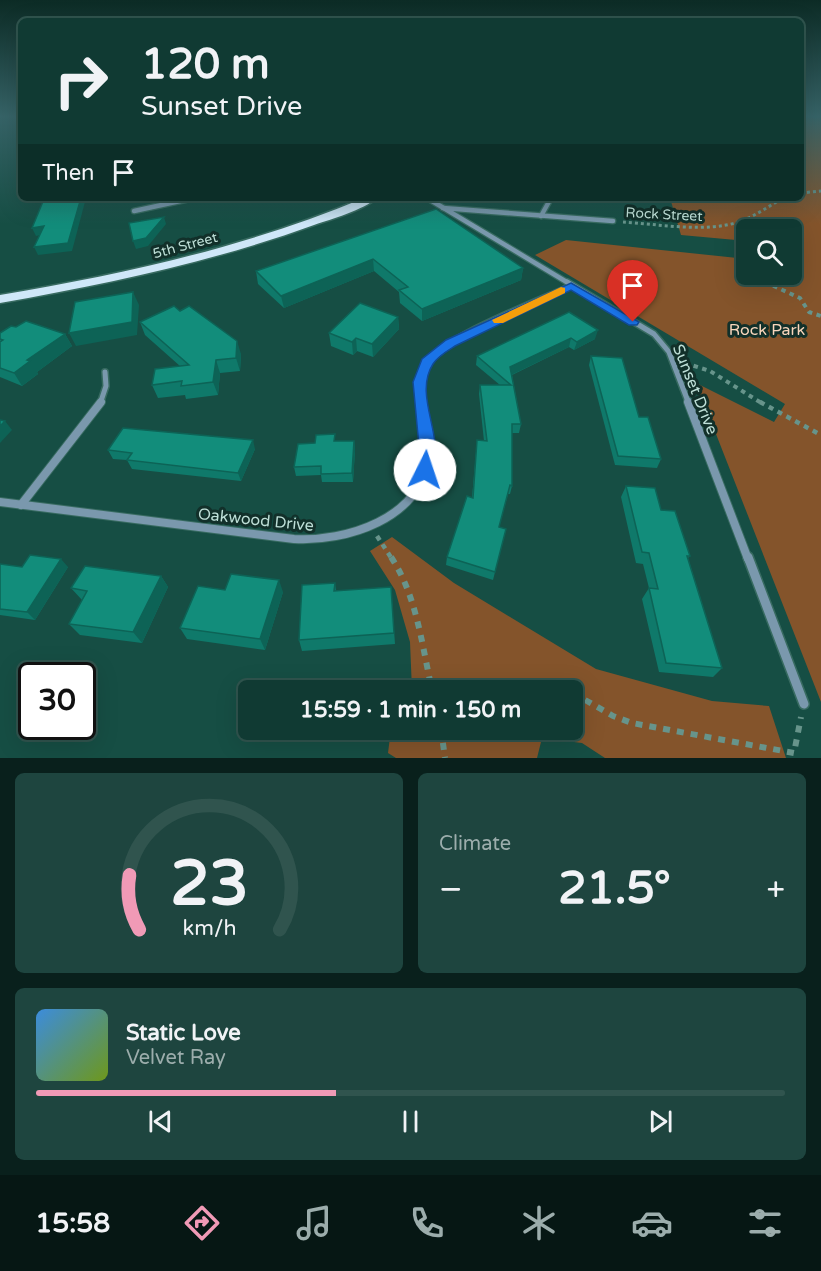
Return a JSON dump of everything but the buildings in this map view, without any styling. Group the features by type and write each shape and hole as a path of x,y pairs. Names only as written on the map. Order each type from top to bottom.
{"main road":[{"name":"5th Street","path":"0,299 110,279 212,254 297,228 364,201"}],"street":[{"path":"135,211 180,201"},
{"name":"Sunset Drive","path":"432,201 654,334 663,344 672,362 804,704"},
{"path":"541,216 549,201"},
{"name":"Rock Street","path":"442,207 613,221"},
{"name":"Oakwood Drive","path":"0,502 294,539 320,540 346,536 392,514 407,501 425,470 428,457 419,382 427,363 450,343 571,286"},
{"path":"21,505 101,403 106,386 105,372"}],"path":[{"path":"804,193 821,191"},
{"name":"Rock Street","path":"745,219 778,201"},
{"name":"Rock Street","path":"613,221 700,227 736,222"},
{"path":"771,285 800,298 803,308 821,316"},
{"path":"672,362 697,365 710,371 782,416 821,435"},
{"path":"370,525 402,573 412,602 430,680"},
{"path":"583,699 613,716 632,723 795,755 804,704"},
{"path":"443,740 445,758"}],"green space":[{"name":"Rock Park","path":"804,152 821,152 821,702 696,383 774,422 785,404 535,255 566,240 736,258 736,285 802,285 802,219 736,219 736,240 681,235 671,201 804,201"},
{"path":"392,537 454,583 596,669 712,701 769,706 786,758 605,758 582,743 558,740 583,740 583,680 412,680 410,642 395,590 370,551"},
{"path":"390,740 542,740 537,758 396,758 388,753"}],"slow traffic":[{"path":"498,320 561,291"}],"route":[{"path":"425,470 428,457 427,441 419,382 427,363 450,343 571,286 633,322"}]}
